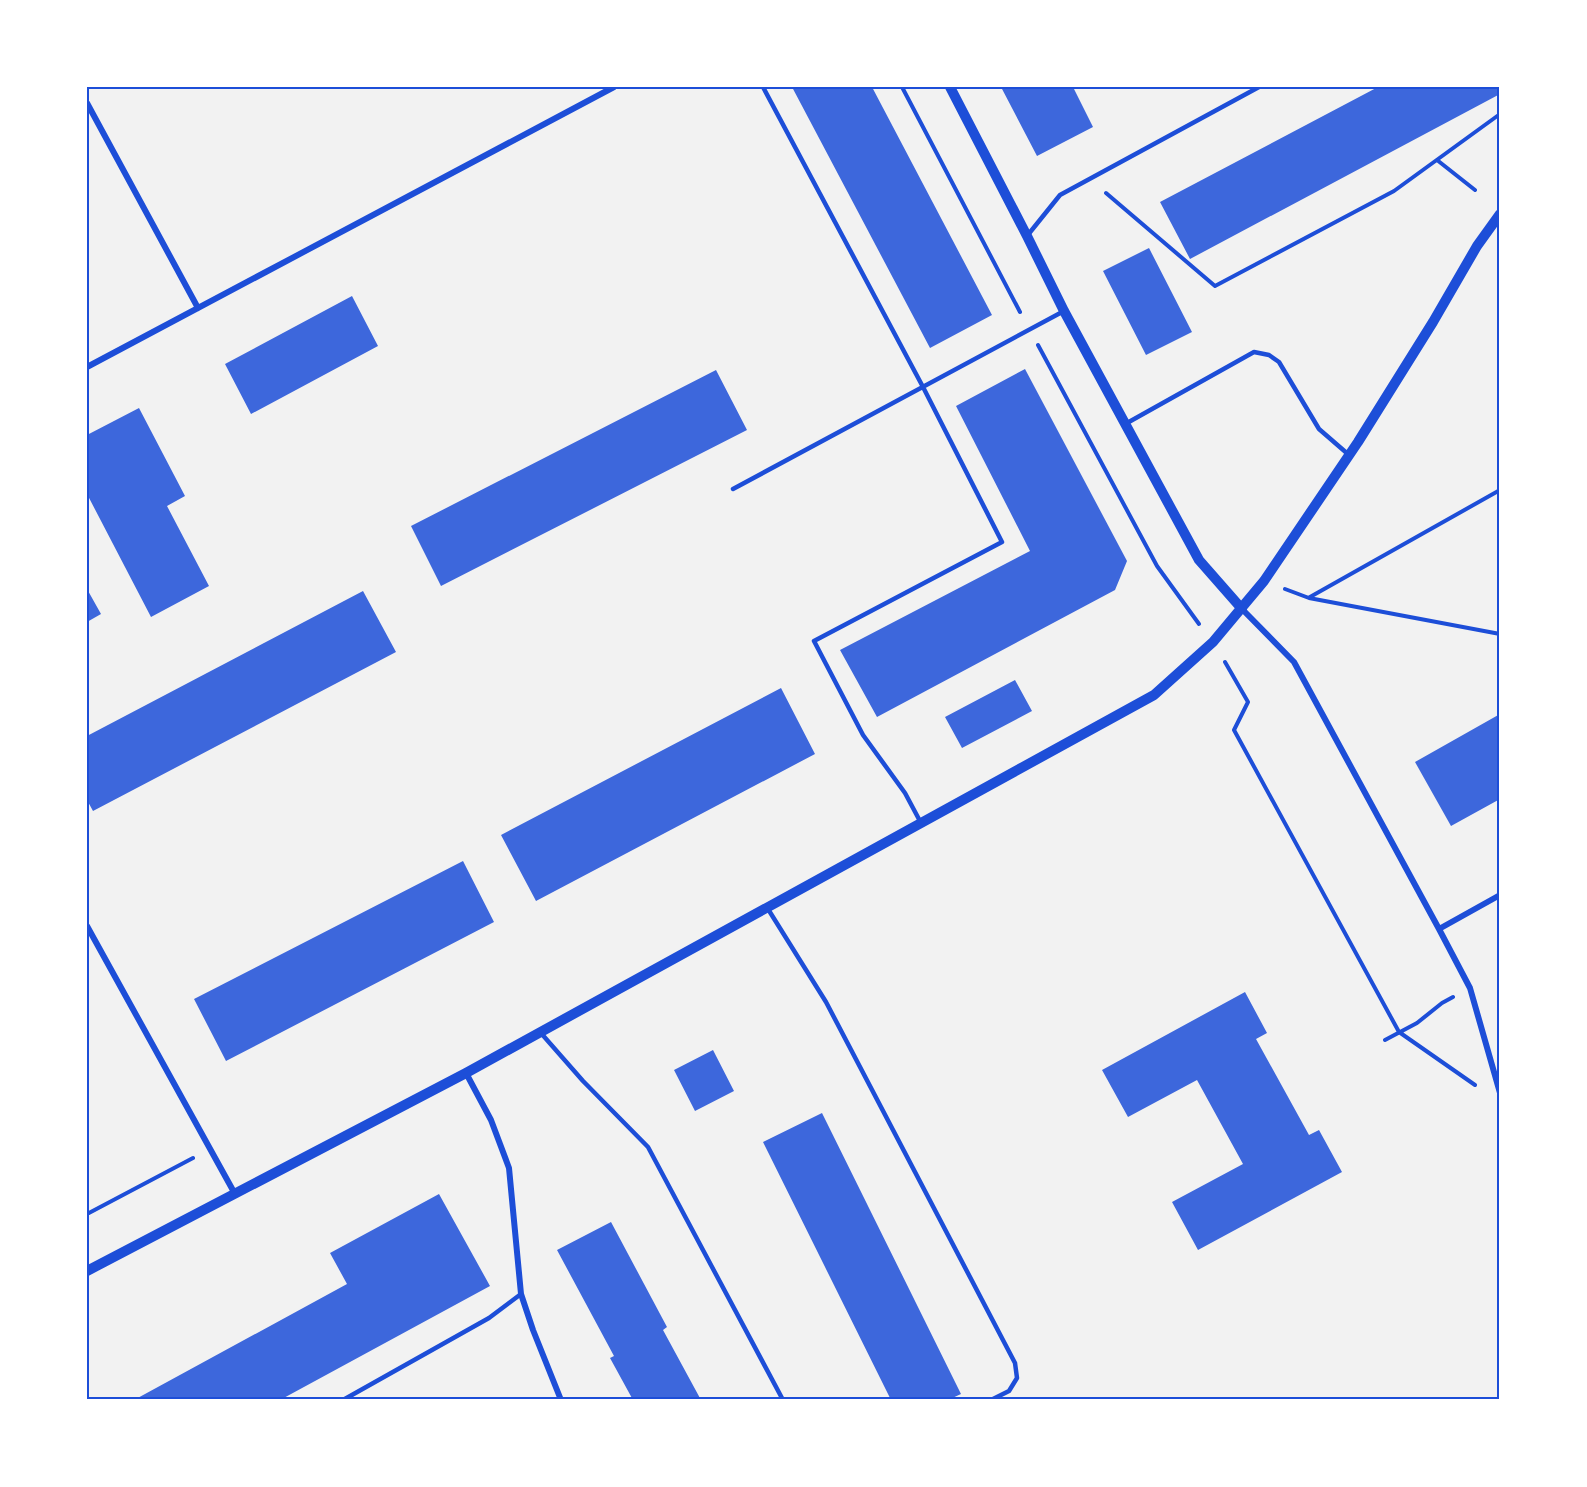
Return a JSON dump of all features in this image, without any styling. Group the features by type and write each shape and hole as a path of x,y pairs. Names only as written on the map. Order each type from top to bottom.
{"street":[{"path":"87,367 614,87"},
{"path":"950,87 1064,312 1199,560 1242,609 1294,662 1470,988 1500,1093"},
{"path":"87,103 198,308"},
{"path":"87,1271 466,1073 1154,695 1213,642 1264,581 1349,455 1433,322 1477,246 1500,214"},
{"path":"1439,929 1500,895"},
{"path":"87,926 235,1194"},
{"path":"466,1073 491,1120 509,1168 522,1294 533,1330 561,1400"}],"lane":[{"path":"763,87 923,387 1002,542 814,641 863,735 905,793 921,824"},
{"path":"1027,236 1060,195 1259,87"},
{"path":"733,489 1064,312"},
{"path":"1125,423 1254,352 1269,355 1279,362 1319,429 1349,455"},
{"path":"767,908 826,1002 1015,1363 1017,1378 1009,1391 991,1400"},
{"path":"540,1032 583,1081 648,1147 783,1400"},
{"path":"343,1400 489,1318 522,1294"}],"path":[{"path":"902,87 1157,566 1213,642 1248,702 1233,730 1400,1032 1482,1089"},
{"path":"1089,179 1215,286 1394,191 1500,114"},
{"path":"1437,160 1475,190"},
{"path":"1309,598 1500,490"},
{"path":"1264,581 1309,598 1500,634"},
{"path":"1385,1040 1417,1023 1442,1003 1470,988"},
{"path":"87,1214 209,1149"}],"building":[{"path":"792,87 872,87 992,315 930,348"},
{"path":"1001,87 1073,87 1093,127 1037,156"},
{"path":"1378,87 1500,87 1500,94 1190,259 1160,202"},
{"path":"1149,248 1192,332 1146,355 1103,271"},
{"path":"352,296 378,346 251,414 225,364"},
{"path":"1025,369 1127,561 1115,590 877,717 840,650 1030,551 956,406"},
{"path":"716,370 747,430 441,586 411,526"},
{"path":"139,408 185,496 167,506 209,586 151,617 87,494 87,435"},
{"path":"87,589 101,614 87,622"},
{"path":"363,591 396,652 93,811 87,800 87,736"},
{"path":"1015,680 1032,711 962,748 945,717"},
{"path":"781,688 815,754 536,901 501,835"},
{"path":"1500,714 1500,799 1451,826 1415,762"},
{"path":"463,861 494,922 226,1061 194,999"},
{"path":"1245,992 1267,1033 1256,1039 1309,1135 1319,1130 1342,1172 1198,1250 1172,1202 1243,1164 1197,1080 1128,1117 1102,1070"},
{"path":"713,1050 734,1091 695,1111 674,1070"},
{"path":"822,1113 961,1394 948,1400 891,1400 763,1142"},
{"path":"439,1194 490,1286 280,1400 134,1400 347,1284 330,1253"},
{"path":"611,1222 667,1327 663,1330 701,1400 633,1400 610,1358 614,1356 557,1250"}]}
